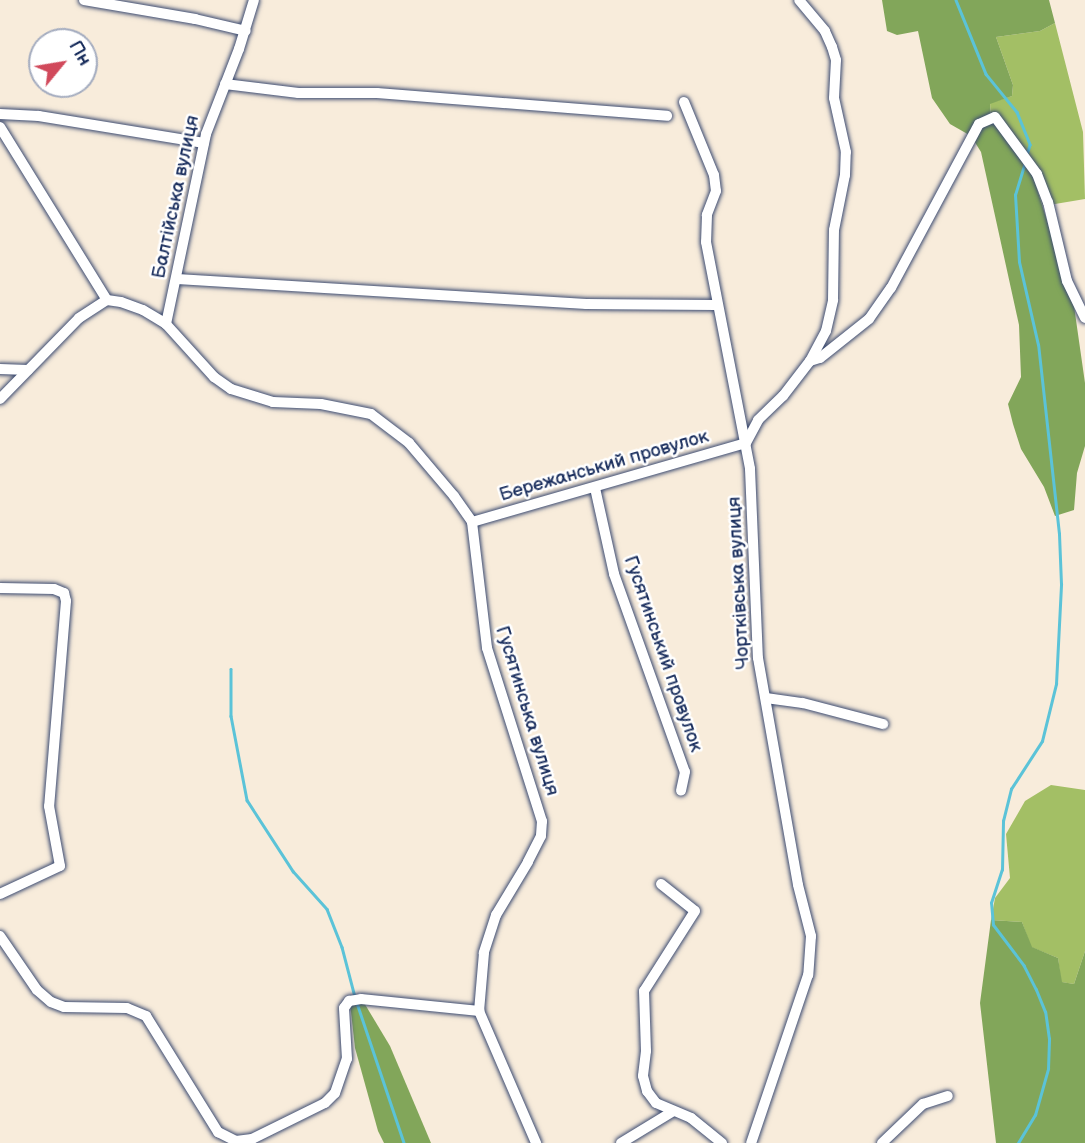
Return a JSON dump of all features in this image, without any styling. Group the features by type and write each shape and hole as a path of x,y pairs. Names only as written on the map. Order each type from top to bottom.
{"street":[{"path":"84,0 195,19 246,31"},
{"name":"Балтійська вулиця","path":"166,324 204,143 246,31 254,0"},
{"path":"746,443 758,420 783,396 810,361 825,331 833,300 834,230 845,175 846,152 834,98 836,60 825,31 799,0"},
{"path":"225,84 298,93 377,93 667,116"},
{"name":"Чортківська вулиця","path":"684,102 714,176 716,191 707,215 706,242 716,305 750,469 758,658 798,885 811,936 808,975 751,1143"},
{"path":"0,114 39,116 204,143"},
{"path":"810,361 820,358 869,319 891,288 979,124 995,117 1031,164 1048,202 1067,281 1085,318"},
{"path":"0,127 107,300 79,318 0,399"},
{"path":"177,279 586,304 716,305"},
{"name":"Гусятинська вулиця","path":"107,300 143,310 166,324 214,377 231,389 272,402 321,404 371,414 409,443 429,463 472,522 487,648 542,821 541,836 496,915 484,953 479,1011 536,1143"},
{"path":"0,369 28,370"},
{"name":"Бережанський провулок","path":"472,522 746,443"},
{"name":"Гусятинський провулок","path":"595,488 614,574 685,772 681,790"},
{"path":"0,588 54,589 64,593 66,601 49,806 60,866 0,894"},
{"path":"766,698 803,703 883,724"},
{"path":"661,884 695,911 644,991 643,1076 647,1091 656,1103 671,1112 691,1118 722,1143"},
{"path":"0,936 37,989 51,1002 64,1007 127,1008 146,1016 225,1140 252,1139 325,1103 335,1093 347,1059 344,1008 349,1000 479,1011"},
{"path":"882,1143 923,1104 948,1096"},
{"path":"621,1143 671,1112"}],"green space":[{"path":"882,0 1049,0 1055,23 1040,31 996,37 1013,85 1012,96 990,104 991,120 1033,176 1074,306 1085,383 1085,446 1077,473 1074,510 1055,516 1044,487 1021,449 1013,424 1008,404 1021,377 1019,325 981,152 971,136 950,124 932,98 918,31 897,35 887,31"},
{"path":"1055,23 1083,132 1085,199 1043,206 1033,176 991,120 990,103 1012,96 1013,85 996,37 1040,31"},
{"path":"1051,785 1085,790 1085,951 1074,984 1061,982 1058,958 1031,947 1022,922 991,920 995,898 1010,878 1006,834 1025,801"},
{"path":"991,920 1022,922 1032,947 1058,958 1062,982 1074,984 1085,951 1085,1143 996,1143 980,1003"},
{"path":"363,1001 390,1046 431,1143 384,1143 378,1131 355,1048 350,1003"}],"waterway":[{"path":"956,0 986,74 1017,112 1030,145 1027,155"},
{"path":"1018,1143 1035,1115 1048,1069 1049,1039 1045,1012 1036,990 1024,966 993,925 991,903 1002,870 1003,821 1011,789 1042,741 1056,684 1061,584 1059,534 1038,345 1019,262 1015,195 1024,165"},
{"path":"231,669 231,716 247,800 293,871 327,909 342,947 355,997"},
{"path":"357,1003 404,1143"}]}
